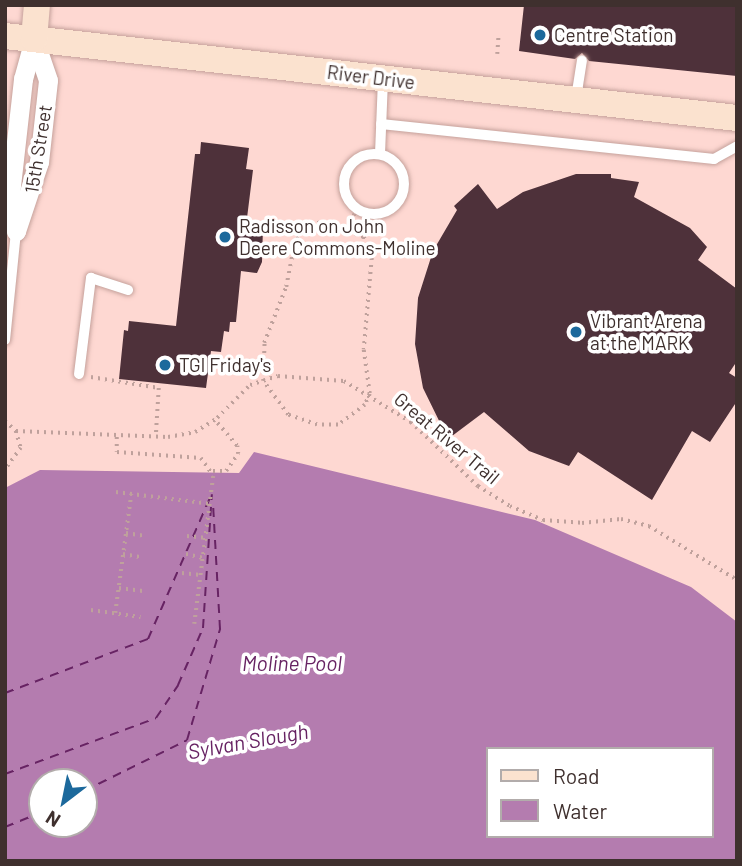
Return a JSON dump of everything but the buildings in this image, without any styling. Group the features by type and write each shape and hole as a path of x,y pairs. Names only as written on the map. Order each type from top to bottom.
{"main road":[{"name":"15th Street","path":"34,39 37,5"},
{"name":"River Drive","path":"5,36 737,118"}],"street":[{"name":"15th Street","path":"16,231 10,195 23,79 34,39"}],"lane":[{"path":"576,101 582,60"},
{"path":"380,154 383,78"},
{"path":"381,124 714,159 737,146"},
{"path":"380,154 403,174 400,200 384,213 356,209 344,192 348,168 364,155 380,154"},
{"path":"5,340 16,231"},
{"path":"79,374 91,278 128,290"}],"path":[{"path":"497,54 498,38"},
{"path":"349,229 356,209"},
{"path":"322,222 349,229 364,237 372,258 364,350 370,394 354,416 338,425 317,425 288,415 262,381 264,343 285,287 294,245 304,227 322,222"},
{"path":"79,374 112,383 159,388 156,438"},
{"name":"Great River Trail","path":"16,430 156,438 195,432 214,420 250,385 262,381 314,376 344,381 370,394 411,422 478,486 510,506 543,520 582,523 621,519 649,526 737,580"},
{"path":"212,471 226,471 238,454 237,446 214,420"},
{"path":"5,421 16,430 18,457 5,470"},
{"path":"117,437 117,452 201,458 212,471 212,504 194,624"},
{"path":"116,492 212,504"},
{"path":"115,613 131,495"},
{"path":"126,533 144,536"},
{"path":"187,536 207,538"},
{"path":"123,554 140,556"},
{"path":"186,554 204,558"},
{"path":"182,573 201,575"},
{"path":"119,588 145,591"},
{"path":"91,610 141,617"}],"water":[{"name":"Moline Pool","path":"254,452 535,520 691,587 737,622 737,861 5,861 5,488 40,470 239,473"}],"ferry route":[{"path":"5,774 156,718 178,685 203,628 212,494"},
{"path":"5,693 148,639 210,498"},
{"path":"98,784 187,740 220,629 213,504"},
{"path":"5,827 28,818"}],"place":[{"name":"Centre Station","path":"540,35"},
{"name":"Radisson on John Deere Commons-Moline","path":"225,237"},
{"name":"Vibrant Arena at the MARK","path":"576,332"},
{"name":"TGI Friday's","path":"165,365"}],"water label":[{"name":"Sylvan Slough","path":"248,741"}]}
